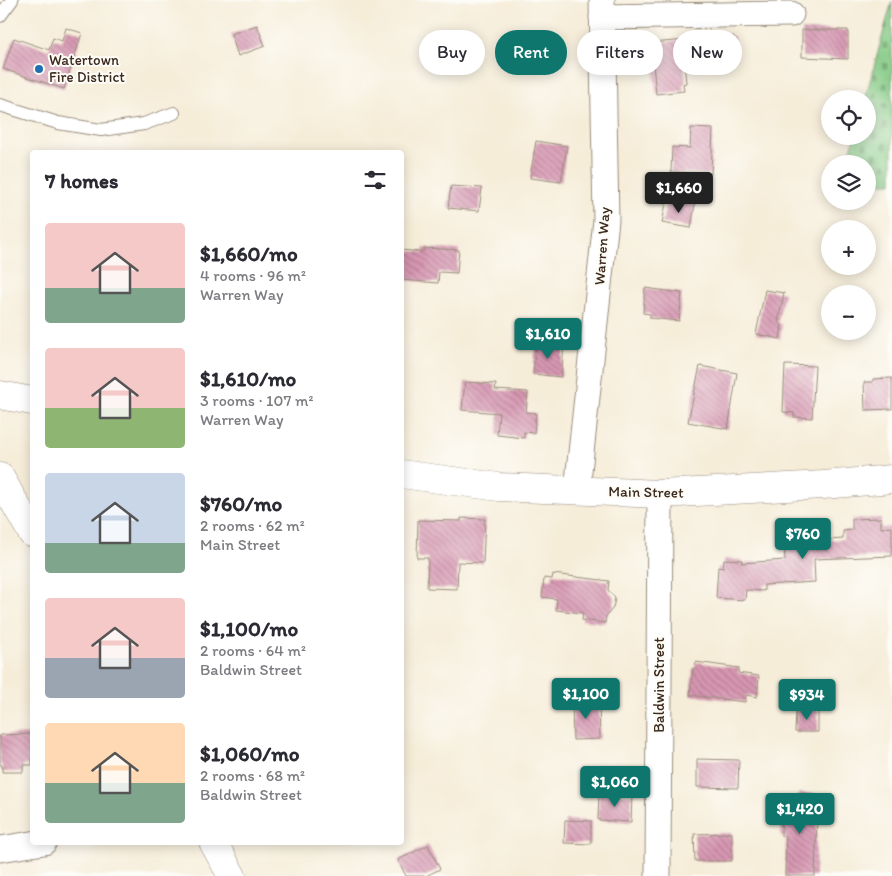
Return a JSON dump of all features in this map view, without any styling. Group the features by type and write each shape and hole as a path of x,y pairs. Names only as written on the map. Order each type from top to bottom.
{"main road":[{"path":"0,395 30,401"},
{"name":"Main Street","path":"404,474 499,487 660,494 823,486 892,479"},
{"path":"0,477 30,530"},
{"path":"215,845 232,876"}],"street":[{"path":"602,8 791,14"},
{"name":"Warren Way","path":"577,490 606,220 602,8"},
{"name":"Baldwin Street","path":"658,876 660,494"},
{"path":"0,849 30,844"}],"lane":[{"path":"0,16 12,0"},
{"path":"0,105 58,123 101,130 144,124 174,113"}],"green space":[{"path":"892,1 892,183 876,183 876,155 850,155 852,145 876,145 876,90 867,90"}],"building":[{"path":"257,25 265,46 238,56 231,34"},
{"path":"66,28 82,33 64,89 3,69 14,38 49,50 53,38 62,41"},
{"path":"802,30 848,30 848,59 802,57"},
{"path":"673,41 673,75 685,75 686,83 683,84 684,91 656,94 654,75 663,75 663,42"},
{"path":"691,128 713,129 711,174 671,172 672,147 690,148"},
{"path":"536,141 567,146 561,182 530,178"},
{"path":"451,186 482,188 479,211 448,208"},
{"path":"667,199 695,204 691,228 662,223"},
{"path":"424,248 459,250 457,273 439,272 438,283 404,280 404,250 423,252"},
{"path":"645,288 682,293 679,321 650,318 650,314 643,313"},
{"path":"765,290 784,293 778,322 782,325 780,339 756,334"},
{"path":"536,344 564,347 561,377 533,374"},
{"path":"785,365 815,366 812,418 794,417 794,413 783,412"},
{"path":"700,366 737,373 728,429 688,422"},
{"path":"892,378 892,409 865,410 864,382 873,382 873,379"},
{"path":"465,382 496,384 495,390 528,392 526,412 536,413 534,433 524,432 524,438 497,435 499,413 462,410"},
{"path":"461,518 485,519 483,563 458,562 457,589 427,588 428,558 417,558 418,520 461,521"},
{"path":"881,518 881,528 892,527 892,556 814,559 815,582 764,585 764,591 746,590 745,600 716,598 718,567 723,568 724,559 742,560 741,563 785,560 784,543 843,539 843,531 852,530 852,519"},
{"path":"553,574 609,581 608,590 615,598 613,608 606,616 605,623 582,620 583,613 556,610 557,599 542,597 544,578 552,579"},
{"path":"696,662 739,668 738,673 759,676 757,697 746,695 745,702 690,695 693,668 695,669"},
{"path":"599,700 600,739 573,740 572,701"},
{"path":"796,710 818,710 818,732 795,732"},
{"path":"30,734 30,765 23,765 23,772 2,772 2,765 0,765 0,735"},
{"path":"697,759 739,760 738,788 697,787"},
{"path":"599,793 632,795 631,822 598,820"},
{"path":"798,793 816,794 815,876 785,876 786,837 781,836 782,798 798,798"},
{"path":"565,820 591,821 591,844 564,843"},
{"path":"732,833 732,861 695,861 694,834"},
{"path":"428,845 440,869 426,876 406,876 398,860"}],"place":[{"name":"Watertown Fire District","path":"39,69"}]}
